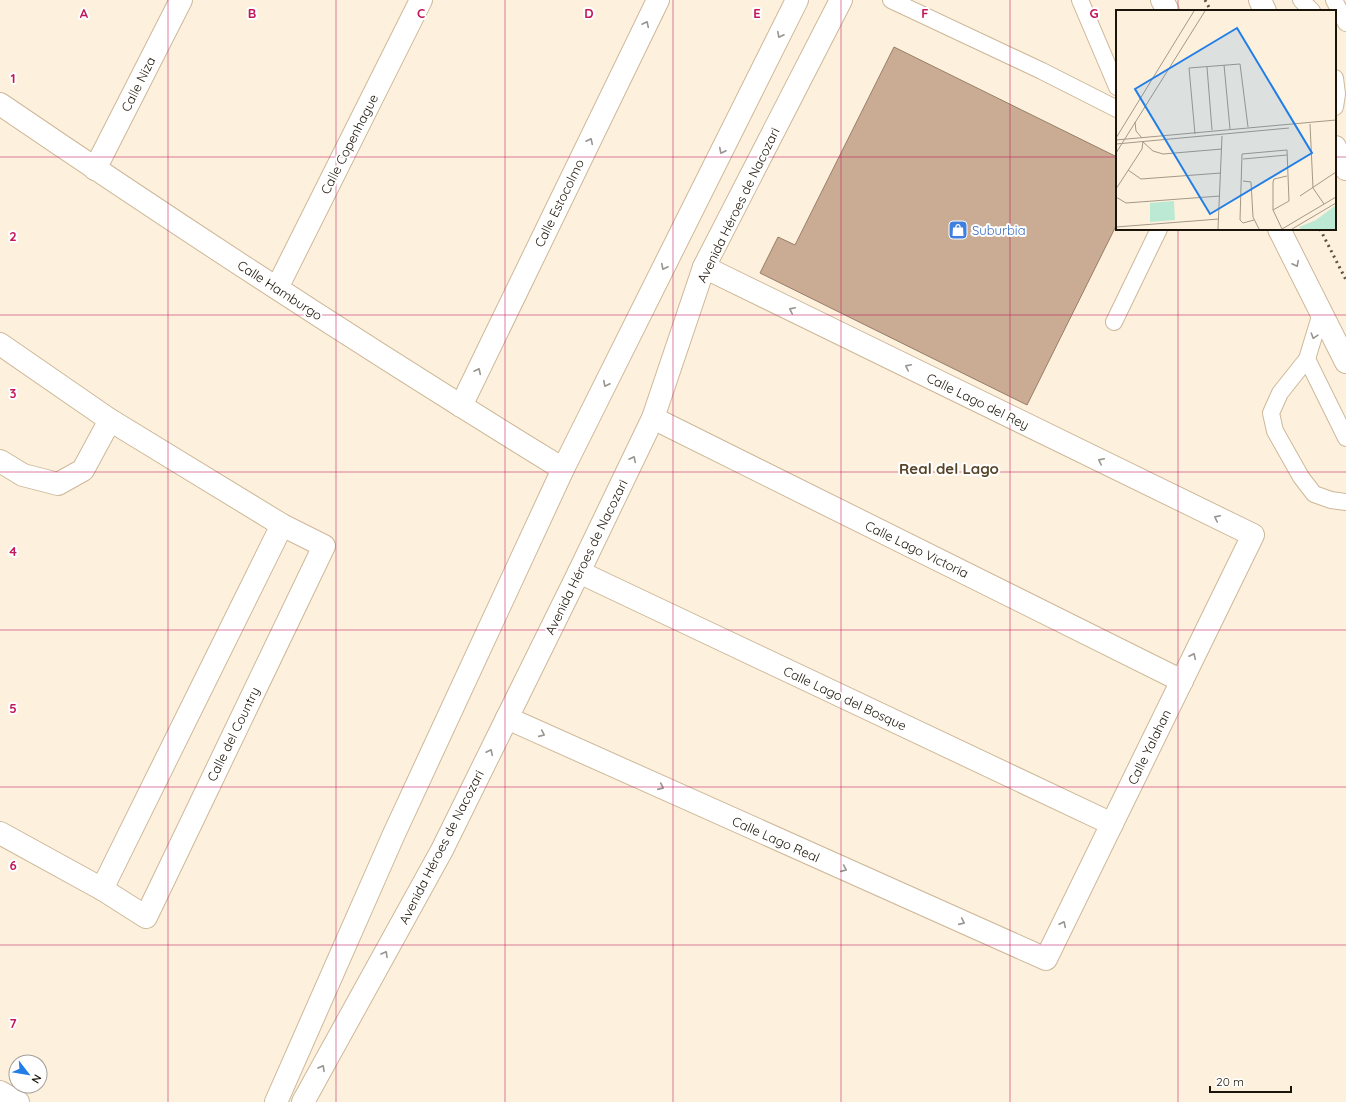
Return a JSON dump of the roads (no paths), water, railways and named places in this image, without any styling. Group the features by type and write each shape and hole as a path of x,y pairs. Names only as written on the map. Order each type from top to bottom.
{"street":[{"name":"Calle Niza","path":"95,169 181,0"},
{"name":"Calle Copenhague","path":"277,288 421,0"},
{"name":"Calle Estocolmo","path":"461,406 658,0"},
{"path":"276,1102 394,834 563,469 797,0"},
{"name":"Avenida Héroes de Nacozari","path":"303,1102 442,850 579,572 653,418 704,267 841,0"},
{"path":"1162,0 1167,10"},
{"path":"1260,0 1265,10"},
{"name":"Calle Hamburgo","path":"0,104 95,169 277,288 461,406 563,469"},
{"path":"1336,149 1346,169"},
{"path":"1280,230 1346,362"},
{"name":"Calle Lago del Rey","path":"704,267 1252,535"},
{"name":"Calle del Country","path":"0,344 110,420 282,525 324,546 146,917 102,889 0,833"},
{"name":"Calle Lago Victoria","path":"653,418 1182,680"},
{"path":"0,461 23,475 58,484 83,470 110,420"},
{"path":"102,889 282,525"},
{"name":"Calle Yalahan","path":"1046,959 1252,535"},
{"name":"Calle Lago del Bosque","path":"579,572 1112,824"},
{"name":"Calle Lago Real","path":"507,718 1046,959"},
{"path":"0,1092 18,1102"}],"lane":[{"path":"891,0 914,5 1116,108"},
{"path":"1080,0 1116,86"},
{"path":"1301,0 1311,10"},
{"path":"1334,0 1346,23"},
{"path":"1336,86 1336,100"},
{"path":"1114,322 1159,230"},
{"path":"1321,313 1307,359 1280,393 1271,413 1276,431 1300,477 1314,494 1331,500 1346,502"},
{"path":"1307,359 1346,438"}],"railway":[{"path":"1205,0 1210,10"},
{"path":"1321,230 1346,280"}],"place":[{"name":"Suburbia","path":"958,230"}],"district":[{"name":"Real del Lago","path":"949,469"}]}
